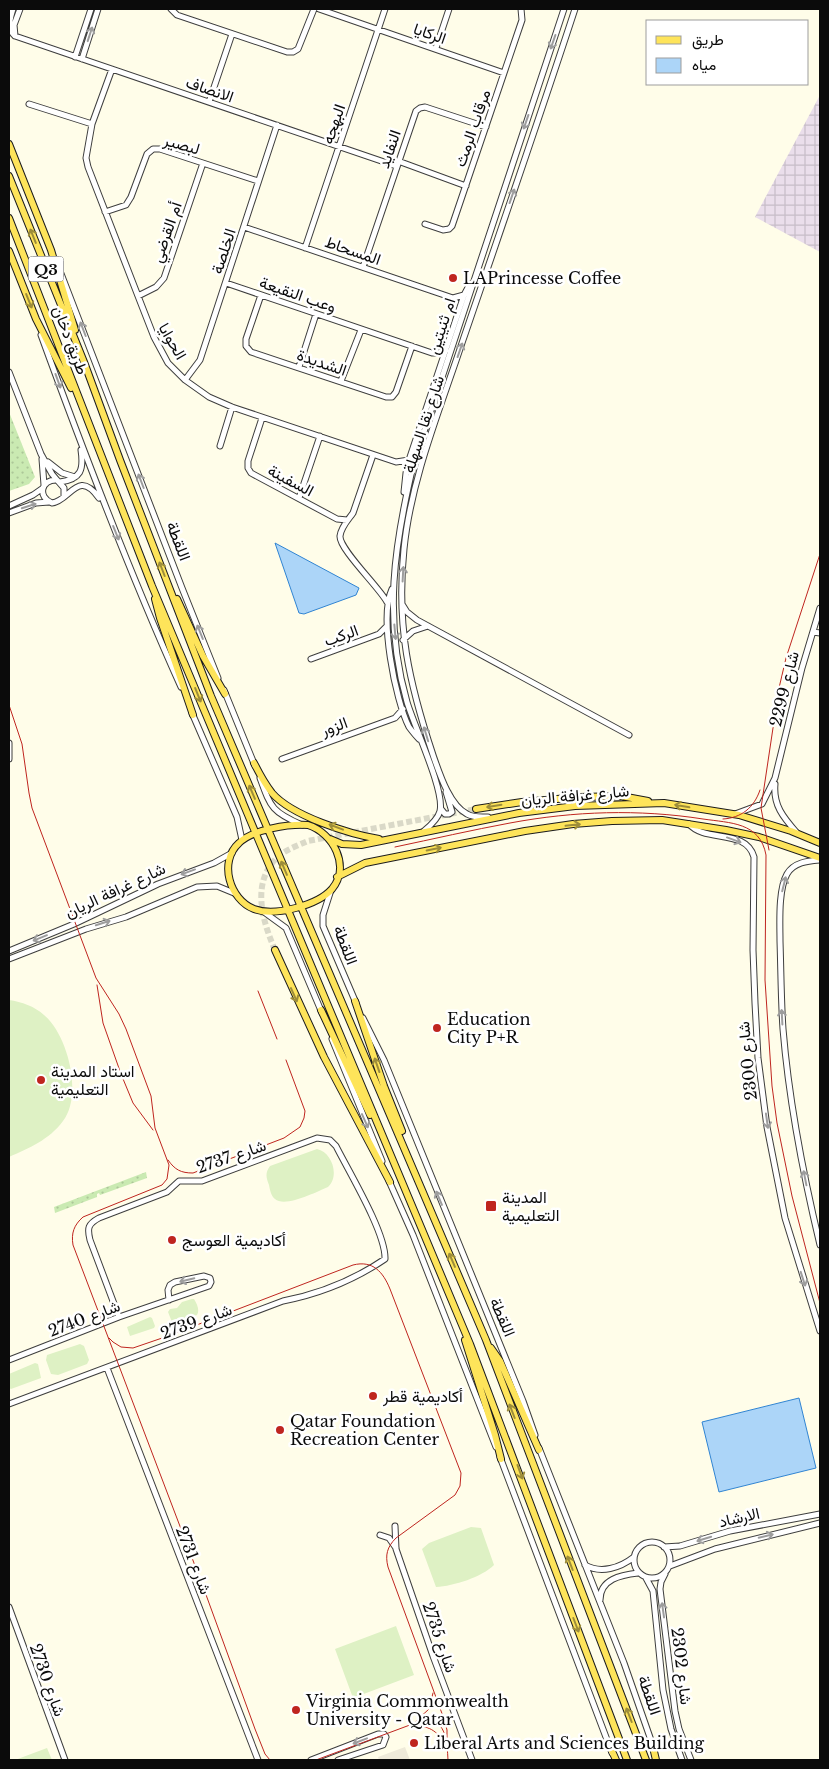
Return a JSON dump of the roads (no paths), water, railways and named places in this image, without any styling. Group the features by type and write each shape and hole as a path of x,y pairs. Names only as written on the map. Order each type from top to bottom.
{"main road":[{"path":"9,144 51,250 84,362"},
{"name":"طريق دخان","path":"9,176 84,362"},
{"name":"طريق دخان","path":"9,218 86,416"},
{"path":"9,251 36,319 86,416 152,586 454,1303 627,1760"},
{"name":"اللقطة","path":"84,362 211,696 486,1340 646,1760"},
{"path":"152,586 160,618 193,715"},
{"path":"172,594 182,607 203,656 225,694"},
{"path":"254,763 273,794 289,807 357,836 382,840"},
{"path":"476,809 522,802 621,796 664,803"},
{"name":"شارع غرافة الريان","path":"330,839 342,844 353,845 504,816 575,806 664,803 734,815 762,822 797,833 820,843"},
{"name":"شارع غرافة الريان","path":"337,877 365,863 525,832 573,824 612,821 662,820 689,824 759,837 820,859"},
{"path":"302,825 268,830 256,833 242,840 232,852 229,873 234,893 247,906 264,912 301,906 318,900 332,889"},
{"name":"اللقطة","path":"302,825 318,829 334,844 338,857 337,877 332,889"},
{"path":"274,950 324,1057 390,1182"},
{"path":"355,1001 384,1086 413,1160 417,1177"},
{"path":"321,1010 394,1169 404,1183"},
{"path":"454,1303 501,1459"},
{"path":"486,1340 500,1362 539,1450"},
{"path":"652,1743 657,1760"},
{"path":"612,1751 615,1760"}],"street":[{"path":"13,9 9,24 12,34 15,36"},
{"path":"15,36 14,26 20,9"},
{"path":"75,57 91,9"},
{"path":"82,59 98,9"},
{"path":"171,9 177,14 287,52 293,52 298,49 314,9"},
{"name":"الركايا","path":"319,9 504,73"},
{"name":"البهجه","path":"305,248 385,9"},
{"path":"436,48 449,9"},
{"name":"مرقاب الرمث","path":"425,224 443,230 449,229 452,226 522,20 521,9"},
{"name":"شارع نقا السهلة","path":"441,809 438,787 408,706 398,661 394,632 393,587 398,536 414,462 564,9"},
{"name":"شارع نقا السهلة","path":"504,816 478,817 464,812 441,780 415,698 404,640 402,604 404,548 420,468 574,9"},
{"path":"209,102 232,34"},
{"name":"الانصاف","path":"15,36 339,146 466,186"},
{"name":"الحوايا","path":"112,69 92,124 86,158 154,337 168,363 185,380 209,397 232,407 396,462 409,460"},
{"path":"29,104 92,124"},
{"name":"النفايد","path":"363,267 416,112 420,108 425,107 486,127"},
{"name":"الخلصة","path":"185,380 200,360 277,125"},
{"name":"لبصير","path":"105,212 126,205 131,197 147,154 153,149 160,149 258,181"},
{"name":"أم القرضي","path":"138,296 156,287 164,278 203,163"},
{"name":"المسحاط","path":"244,227 453,298"},
{"name":"اللقطة","path":"51,250 182,588 269,802 276,812 302,825"},
{"name":"ام ثنيتين","path":"405,499 406,473 409,460 464,295 474,278"},
{"name":"وعب النقيعة","path":"226,283 434,353"},
{"name":"الشديدة","path":"261,295 246,339 246,346 252,352 386,397 392,397 396,392 412,346"},
{"path":"460,308 453,298 464,295"},
{"path":"299,367 316,314"},
{"path":"36,319 80,442 157,634 237,816 242,840"},
{"path":"341,381 361,330"},
{"path":"441,365 434,353 442,352 446,349"},
{"path":"9,372 42,456 64,488 64,496"},
{"path":"220,446 232,407"},
{"name":"السفينة","path":"262,418 248,461 248,468 251,473 337,519 347,520"},
{"path":"299,498 320,436"},
{"path":"9,506 33,495 50,480 58,481 75,478 82,466 80,442"},
{"path":"373,455 353,514 347,520 340,534 341,544 388,602"},
{"path":"42,456 62,473 75,478"},
{"path":"42,456 44,497 50,502"},
{"path":"396,462 406,473"},
{"path":"9,514 36,503 59,501 74,488 85,486 94,491 105,505"},
{"name":"شارع نقا السهلة","path":"393,587 388,602 387,626 395,678 406,720 412,731 421,741"},
{"path":"402,604 412,616 429,626 629,735"},
{"name":"شارع 2299","path":"797,833 776,805 774,794 775,778 820,608"},
{"name":"الركب","path":"310,659 380,634 387,626"},
{"path":"404,640 413,631 429,626"},
{"path":"813,632 820,633"},
{"name":"الركب","path":"380,634 388,639"},
{"path":"403,708 395,718 406,720"},
{"name":"الزور","path":"282,759 395,718"},
{"path":"9,743 9,758"},
{"name":"شارع 2299","path":"734,815 762,804 775,778"},
{"path":"424,831 436,819 441,809 447,815 452,812 452,807 441,780"},
{"name":"شارع 2300","path":"689,824 696,830 742,842 749,848 754,857 753,950 755,1003 758,1058 767,1127 785,1218 820,1331"},
{"name":"شارع غرافة الريان","path":"9,951 74,924 158,884 214,863 232,852"},
{"path":"820,859 797,864 788,872 784,881 780,932 780,984 783,1030 794,1118 804,1176 820,1245"},
{"name":"شارع غرافة الريان","path":"9,960 86,929 126,917 197,887 217,886 234,893"},
{"name":"اللقطة","path":"332,889 324,909 323,926 355,1001 384,1060 523,1401 539,1450 624,1662 652,1743"},
{"path":"264,912 286,928 321,1010 413,1235 501,1459 612,1751"},
{"name":"شارع 2737","path":"119,1317 90,1240 87,1229 90,1223 167,1192 179,1181 202,1181 317,1138 330,1140 336,1146 364,1200 384,1246 385,1254"},
{"name":"شارع 2739","path":"9,1404 283,1301 305,1297 350,1280 385,1259 385,1254"},
{"name":"شارع 2740","path":"9,1360 119,1317 169,1300 209,1286 211,1280 206,1276 175,1282 170,1285 168,1290 169,1300"},
{"name":"شارع 2731","path":"108,1368 258,1760"},
{"name":"الارشاد","path":"664,1547 680,1546 730,1531 820,1514"},
{"name":"الارشاد","path":"670,1566 715,1549 820,1523"},
{"name":"شارع 2735","path":"395,1526 396,1549"},
{"name":"شارع 2735","path":"380,1534 389,1538 396,1549 472,1760"},
{"path":"585,1565 594,1570 605,1570 623,1564 634,1556 644,1544 655,1542 664,1547 670,1556 670,1566 665,1574 656,1579 646,1578 638,1573 634,1565 634,1556"},
{"path":"600,1603 601,1589 606,1583 638,1573"},
{"name":"شارع 2302","path":"665,1574 660,1589 672,1688 679,1729 691,1760"},
{"name":"شارع 2302","path":"646,1578 653,1591 663,1690 671,1730 682,1760"},
{"name":"شارع 2730","path":"9,1608 65,1760"},
{"path":"310,1760 378,1734 384,1734 386,1737 383,1745 338,1760"}],"water":[{"path":"275,543 359,588 356,595 304,614 299,613"},
{"path":"799,1398 816,1468 719,1492 702,1422"}],"tunnel":[{"path":"275,950 266,926 261,901 265,876 271,865 280,855 308,841 476,809"}],"tram line":[{"path":"769,850 761,808 779,688 786,658 820,554"},
{"path":"9,705 22,744 32,808 96,978 119,1014 126,1029 151,1096 155,1128 169,1165 167,1179 162,1185 83,1217 77,1223 74,1230 72,1237 73,1245 255,1729 265,1754 270,1760"},
{"path":"723,819 736,817 746,811 754,802 760,790"},
{"path":"395,847 534,819 606,813 655,814 733,823 751,830 757,836 763,844 766,855 765,980 772,1086 777,1123 792,1196 820,1303"},
{"path":"97,985 103,1023 121,1074 133,1103 153,1130"},
{"path":"258,991 277,1039"},
{"path":"168,1160 179,1170 193,1173 284,1138 300,1127 305,1111 286,1060"},
{"path":"109,1338 121,1347 133,1348 353,1265 366,1264 372,1266 384,1277 461,1473 460,1486 455,1495 396,1538 389,1548 387,1555 388,1567 444,1719 447,1730 447,1747"},
{"path":"416,1721 429,1709 433,1693"},
{"path":"316,1760 426,1719 433,1721 442,1728 445,1734 448,1760"},
{"path":"412,1727 423,1727 436,1732 444,1745"}],"place":[{"name":"LAPrincesse Coffee","path":"453,278"},
{"name":"Education City P+R","path":"437,1028"},
{"name":"استاد المدينة التعليمية","path":"41,1080"},
{"name":"المدينة التعليمية","path":"491,1206"},
{"name":"أكاديمية العوسج","path":"172,1240"},
{"name":"أكاديمية قطر","path":"373,1396"},
{"name":"Qatar Foundation Recreation Center","path":"280,1430"},
{"name":"Virginia Commonwealth University - Qatar","path":"296,1710"},
{"name":"Liberal Arts and Sciences Building","path":"414,1743"}]}
